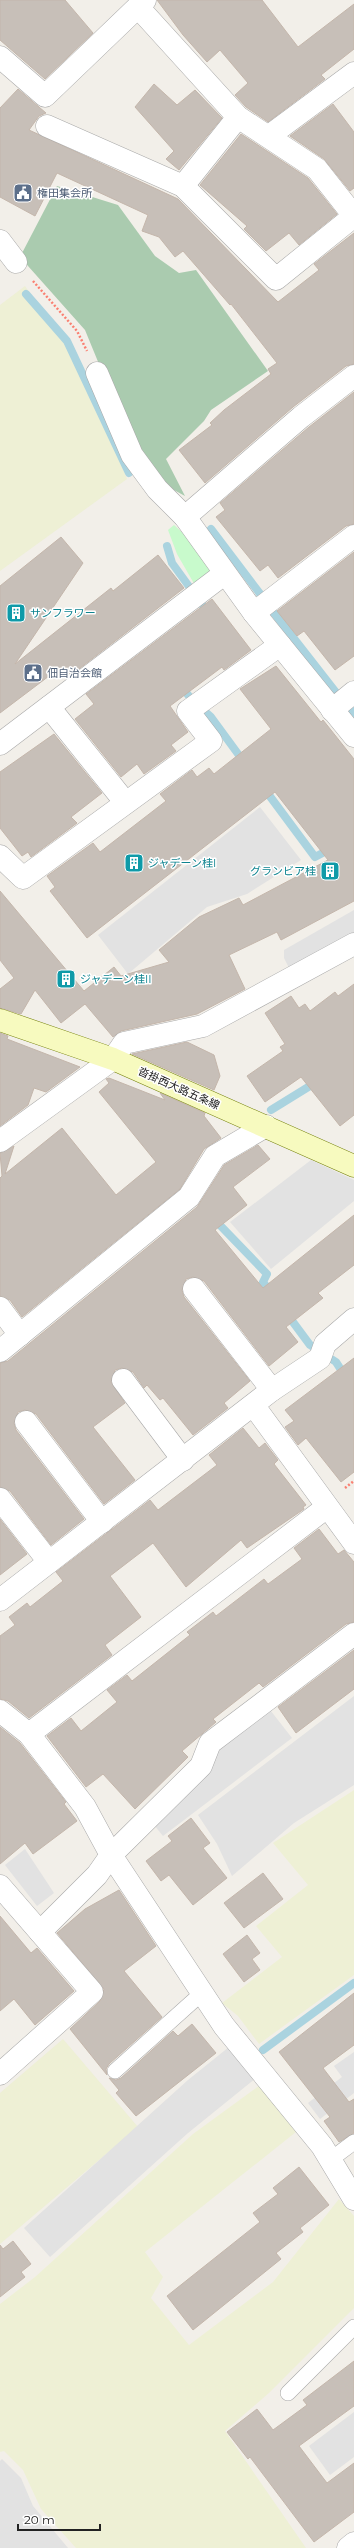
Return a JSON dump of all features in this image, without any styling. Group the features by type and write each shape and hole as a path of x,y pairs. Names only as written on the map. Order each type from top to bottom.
{"main road":[{"name":"沓掛西大路五条線","path":"0,1020 113,1059 354,1166"}],"street":[{"path":"0,57 45,96 142,4 238,117 317,168 354,216 276,279 183,186 47,126"},
{"path":"268,136 354,73"},
{"path":"183,186 238,117"},
{"path":"0,241 16,262"},
{"path":"97,373 132,456 157,490 185,517 224,574 254,613 354,736"},
{"path":"185,517 301,417 354,376"},
{"path":"254,613 354,536"},
{"path":"0,744 224,574"},
{"path":"0,856 23,878 211,740 188,711 280,645"},
{"path":"332,710 354,692"},
{"path":"49,707 125,802"},
{"path":"0,1141 113,1059 124,1044 203,1026 354,944"},
{"path":"0,1351 192,1192 215,1156 266,1126"},
{"path":"194,1289 272,1390"},
{"path":"0,1308 20,1335"},
{"path":"0,1600 254,1406 322,1351 354,1319"},
{"path":"123,1380 183,1460"},
{"path":"254,1406 354,1543"},
{"path":"26,1422 102,1522"},
{"path":"0,1499 49,1562"},
{"path":"29,1734 327,1507"},
{"path":"40,1932 97,1875 111,1855 201,1766 210,1743 354,1634"},
{"path":"0,1711 29,1734 85,1807 111,1855 224,2026 322,2146 354,2199"},
{"path":"0,1886 92,1992 0,2074"},
{"path":"348,2548 354,2543"}],"lane":[{"path":"115,2070 202,1993"},
{"path":"330,2160 354,2142"},
{"path":"288,2393 354,2328"}],"path":[{"path":"16,262 77,331 97,373"}],"green space":[{"path":"57,186 118,205 155,256 179,273 196,270 268,371 211,410 204,421 166,459 185,496 161,483 133,447 85,330 20,257"},
{"path":"25,286 83,370 127,479 0,571 0,305"},
{"path":"174,525 194,543 214,574 196,587 177,554 168,530"},
{"path":"354,1790 354,1975 259,2044 238,2016 222,2003 282,1957 256,1926 308,1885 273,1843"},
{"path":"63,2039 138,2127 0,2244 0,2093"},
{"path":"260,2085 296,2132 145,2252 163,2277 151,2298 189,2345 273,2282 339,2199 354,2216 354,2308 269,2393 225,2431 306,2548 76,2548 41,2509 23,2470 4,2451 0,2452 0,2304 35,2277 193,2134"}],"shaded area":[{"path":"260,807 301,860 247,894 207,907 128,974 98,935"},
{"path":"354,910 354,936 291,972 284,958 284,950"},
{"path":"311,1160 354,1180 354,1201 271,1269 230,1222"},
{"path":"354,1696 354,1785 294,1823 232,1876 217,1844 198,1815"},
{"path":"267,1706 292,1738 163,1836 154,1825 215,1748"},
{"path":"25,1849 54,1893 37,1906 5,1865"},
{"path":"229,2047 256,2078 188,2133 50,2257 24,2228 188,2080"},
{"path":"354,2052 354,2093 320,2119 308,2103 342,2077 334,2066"},
{"path":"354,2412 354,2457 330,2475 309,2446"},
{"path":"2,2459 21,2478 33,2506 68,2548 0,2548 0,2461"}],"building":[{"path":"0,0 65,0 93,33 45,79 0,40"},
{"path":"157,0 262,0 298,47 354,4 354,49 321,75 325,79 268,122 246,107 235,95 248,83 220,50 207,62 183,35"},
{"path":"154,84 177,105 195,90 222,118 179,170 166,159 174,151 135,107"},
{"path":"18,89 46,113 39,116 29,130 178,199 278,302 319,270 314,264 354,233 354,364 346,366 293,407 205,483 179,450 212,425 210,423 224,410 271,374 268,369 277,363 231,304 230,305 183,251 175,257 159,237 142,231 148,215 57,173 35,216 0,197 0,108"},
{"path":"333,104 354,132 354,188 350,191 324,159 290,136"},
{"path":"241,134 308,178 337,214 299,245 289,233 266,251 244,229 247,226 200,185"},
{"path":"354,392 354,524 346,526 278,578 268,565 260,571 216,517 225,510 220,503 309,427"},
{"path":"61,537 83,563 15,664 111,588 113,591 158,555 184,588 71,675 65,667 51,679 49,676 0,713 0,586"},
{"path":"354,552 354,656 335,670 304,631 297,636 277,611"},
{"path":"212,599 251,650 224,670 222,667 170,706 188,732 171,745 176,751 144,774 137,764 121,777 75,719 94,704 86,694"},
{"path":"276,666 321,722 323,720 354,759 354,901 281,940 277,932 229,955 245,989 197,1014 121,1031 113,1037 85,1004 61,1023 35,990 21,1014 0,1008 0,989 14,978 0,960 0,891 84,991 114,967 121,976 169,962 159,950 199,917 239,898 243,905 328,860 275,792 87,938 50,891 55,887 47,876 93,843 100,852 166,801 160,794 192,770 197,777 209,768 214,774 271,729 240,689"},
{"path":"54,734 102,793 71,817 77,823 31,857 28,852 22,856 0,828 0,772"},
{"path":"354,984 354,1115 340,1126 301,1077 265,1102 247,1076 283,1051 280,1047 285,1044 265,1013 291,996 299,1008 305,1004 310,1011 335,992 338,996"},
{"path":"0,1033 8,1036 7,1039 80,1067 46,1092 34,1088 28,1105 0,1126"},
{"path":"187,1042 214,1055 220,1076 214,1090 132,1054"},
{"path":"109,1078 165,1100 160,1093 205,1113 204,1116 221,1138 204,1149 180,1189 22,1317 10,1300 0,1296 0,1178 2,1176 0,1153 14,1146 5,1174 62,1128 116,1195 156,1162 99,1092 109,1083 106,1079"},
{"path":"258,1145 270,1159 233,1187 247,1205 215,1230 263,1288 354,1215 354,1265 318,1293 323,1298 286,1327 298,1342 269,1366 204,1281 193,1277 186,1279 182,1290 184,1297 250,1381 224,1403 228,1408 193,1435 163,1398 160,1400 147,1385 144,1388 133,1372 122,1368 115,1370 111,1382 125,1403 93,1427 135,1480 104,1504 36,1414 25,1410 18,1412 14,1423 16,1430 84,1519 51,1545 10,1491 0,1487 0,1363 8,1361 197,1207 224,1165"},
{"path":"354,1358 354,1472 341,1482 306,1438 298,1445 285,1427 294,1421 285,1410"},
{"path":"243,1428 259,1448 265,1443 278,1460 274,1464 306,1505 303,1507 304,1509 247,1548 241,1540 186,1587 153,1543 110,1576 141,1617 105,1645 112,1655 29,1718 8,1701 0,1699 0,1636 15,1625 9,1617 27,1603 30,1607 63,1581 56,1572 150,1500 158,1510 217,1465 209,1455"},
{"path":"0,1519 27,1554 0,1575"},
{"path":"319,1529 338,1554 344,1550 354,1562 354,1622 346,1624 263,1687 259,1683 213,1719 216,1722 182,1751 188,1757 135,1809 103,1774 86,1787 47,1736 71,1718 81,1731 117,1702 107,1690 127,1675 132,1681 190,1635 187,1632 213,1612 216,1616 264,1579 268,1584 302,1559 294,1548"},
{"path":"354,1650 354,1689 296,1733 278,1707"},
{"path":"0,1727 20,1743 66,1802 64,1804 77,1821 33,1854 25,1843 0,1864"},
{"path":"191,1818 210,1843 203,1848 227,1878 193,1905 169,1875 161,1881 146,1861 172,1841 168,1836"},
{"path":"263,1873 283,1899 244,1928 224,1903"},
{"path":"119,1890 156,1946 124,1971 162,2017 109,2064 106,2069 107,2075 70,2029 100,2001 104,1989 57,1933 85,1909"},
{"path":"0,1916 31,1953 37,1948 74,1991 35,2025 14,1999 0,2011"},
{"path":"247,1935 260,1953 252,1959 260,1970 244,1982 223,1954"},
{"path":"354,1993 354,2045 323,2068 349,2102 354,2099 354,2133 339,2142 324,2121 330,2117 279,2052"},
{"path":"192,2024 216,2053 136,2116 116,2093 119,2090 109,2078 116,2080 121,2078 173,2031 178,2036"},
{"path":"299,2167 329,2205 300,2228 303,2232 276,2253 281,2259 193,2330 167,2296 260,2222 253,2213 278,2194 273,2188"},
{"path":"13,2241 31,2264 21,2272 25,2277 0,2297 0,2245 3,2249"},
{"path":"354,2361 354,2406 299,2446 327,2483 354,2463 354,2512 314,2542 250,2457 248,2459 227,2432 257,2409 273,2430 307,2405 303,2400"}],"waterway":[{"path":"26,294 67,341 129,473"},
{"path":"211,529 261,595"},
{"path":"167,546 172,563 209,614"},
{"path":"274,613 338,695"},
{"path":"180,685 193,701 211,717 244,762"},
{"path":"350,709 354,714"},
{"path":"263,787 315,857 332,848"},
{"path":"271,1110 318,1081"},
{"path":"214,1219 267,1274 263,1282 272,1294"},
{"path":"287,1314 310,1345 336,1362 354,1390"},
{"path":"263,2050 354,1983"}],"place":[{"name":"権田集会所","path":"23,193"},
{"name":"サンフラワー","path":"16,613"},
{"name":"佃自治会館","path":"33,673"},
{"name":"ジャデーン桂I","path":"134,863"},
{"name":"グランビア桂","path":"330,871"},
{"name":"ジャデーン桂II","path":"66,979"}]}
